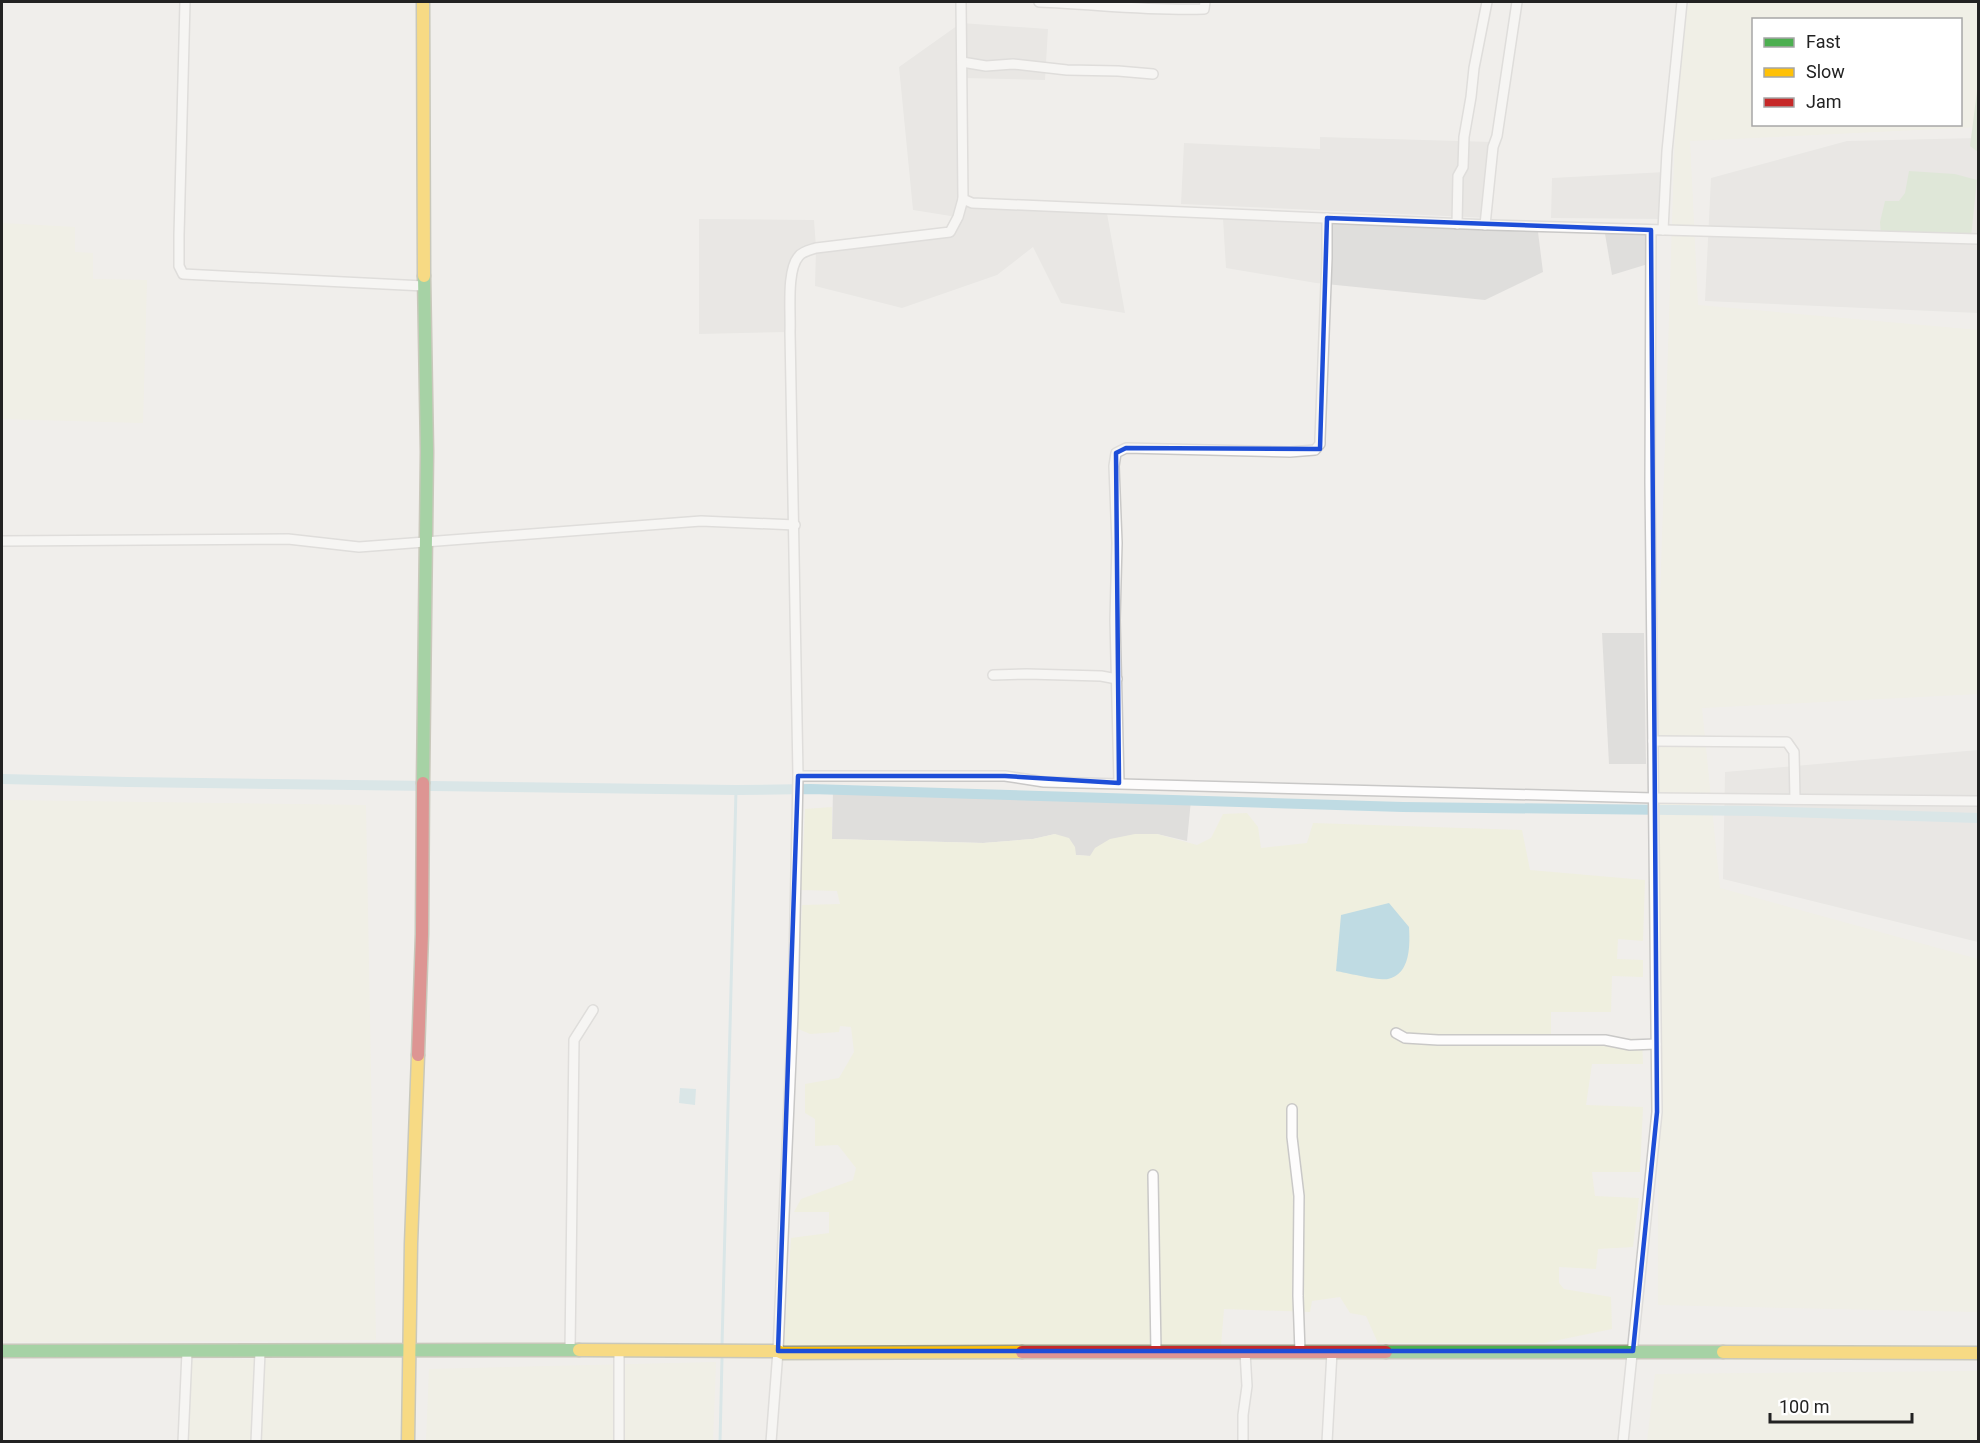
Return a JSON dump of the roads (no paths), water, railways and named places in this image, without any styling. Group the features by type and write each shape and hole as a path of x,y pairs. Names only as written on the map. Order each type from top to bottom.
{"street":[{"path":"185,2 179,235 179,266 183,274 424,286"},
{"path":"408,1442 422,943 427,452 423,2"},
{"path":"771,1442 778,1351 793,1013 798,780 790,332 792,267 799,256 816,248 950,232 958,217 963,199 961,2"},
{"path":"1039,2 1192,9 1204,9 1205,2"},
{"path":"1457,224 1458,176 1463,167 1464,137 1474,68 1487,2"},
{"path":"1485,225 1493,147 1497,136 1517,2"},
{"path":"1663,230 1666,151 1682,2"},
{"path":"962,62 986,66 1013,64 1067,70 1153,74"},
{"path":"963,199 972,203 1457,224 1978,239"},
{"path":"1119,783 1115,620 1117,543 1114,466 1116,453 1126,448 1290,452 1315,450 1318,447 1328,258 1327,218"},
{"path":"1623,1442 1657,1112 1650,482 1651,230"},
{"path":"2,541 288,539 359,547 701,521 795,525"},
{"path":"993,675 1101,676 1117,679"},
{"path":"1653,741 1787,742 1794,752 1795,799"},
{"path":"798,780 1005,776 1044,782 1653,798 1978,801"},
{"path":"570,1350 574,1040 593,1010"},
{"path":"1396,1033 1405,1038 1438,1040 1605,1040 1630,1045 1656,1044"},
{"path":"1292,1109 1292,1137 1299,1196 1300,1352"},
{"path":"1153,1175 1156,1352"},
{"path":"619,1442 620,1350"},
{"path":"2,1351 1978,1353"},
{"path":"183,1442 187,1352"},
{"path":"256,1442 260,1352"},
{"path":"1243,1442 1243,1415 1247,1386 1245,1352"},
{"path":"1327,1442 1332,1352"}],"water":[{"path":"1389,903 1409,927 1408,958 1401,971 1396,976 1384,979 1336,971 1341,915"},
{"path":"680,1088 696,1089 695,1105 679,1103"}],"waterway":[{"path":"2,779 736,790 811,789 1403,807 1758,811 1978,818"},
{"path":"722,1346 736,790"},
{"path":"720,1442 722,1359"}]}
